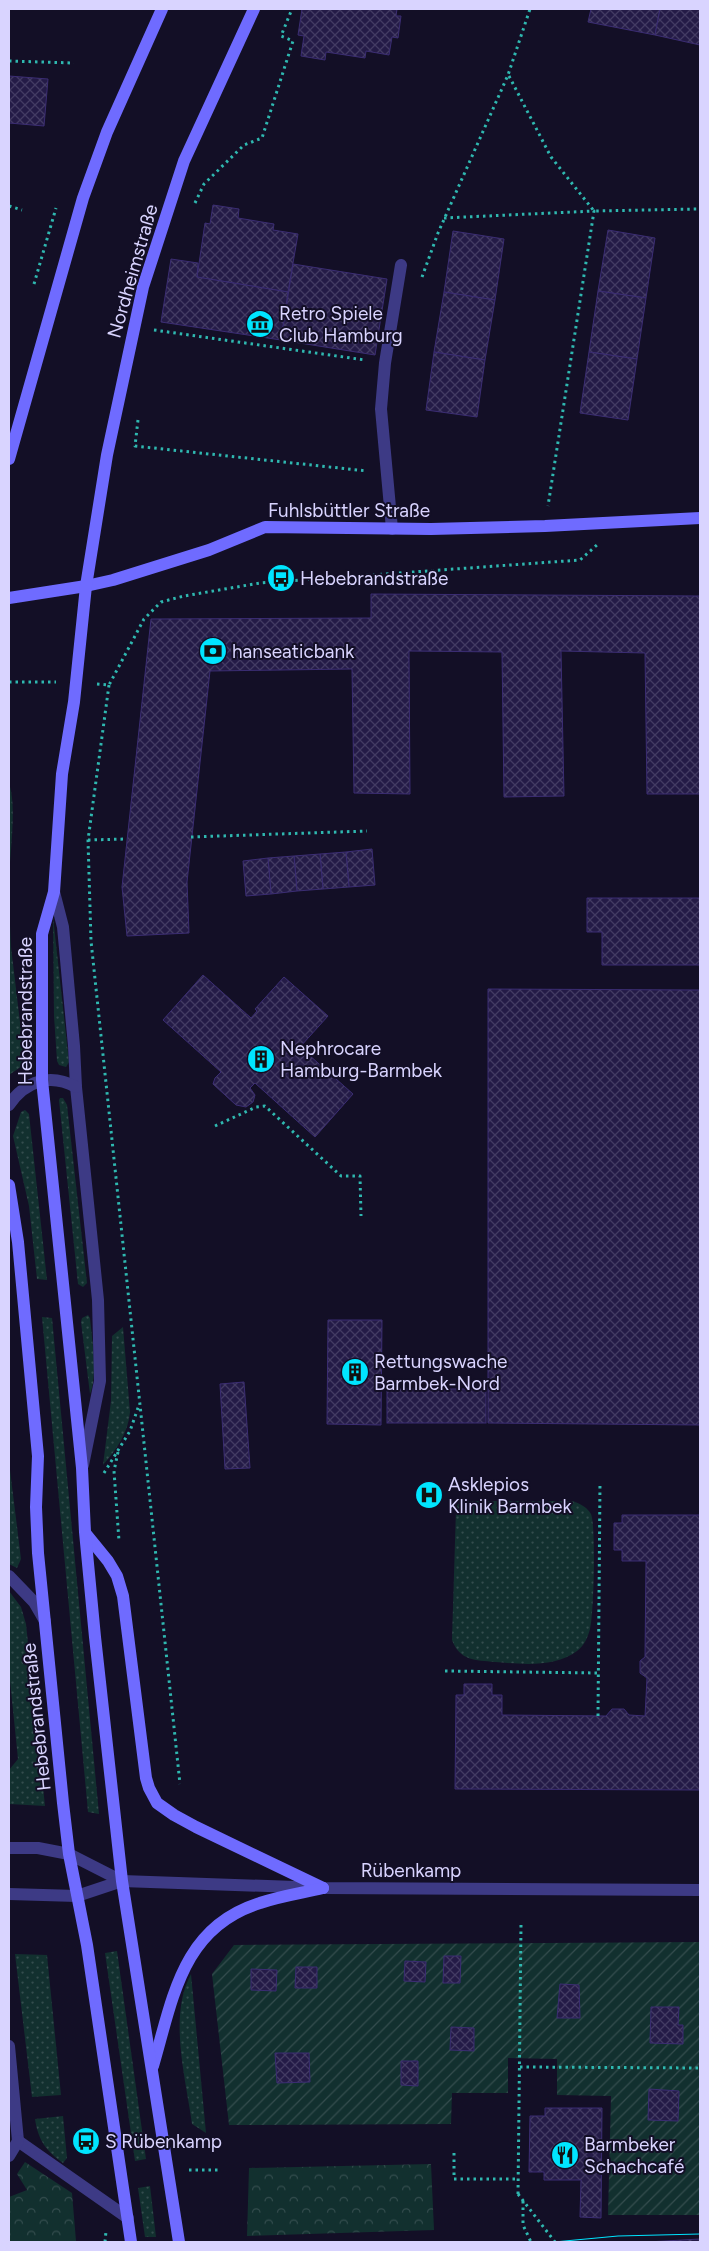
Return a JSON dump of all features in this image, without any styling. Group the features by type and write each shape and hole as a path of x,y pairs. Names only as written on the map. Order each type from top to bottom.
{"main road":[{"path":"9,458 83,198 107,132 162,9"},
{"name":"Nordheimstraße","path":"86,586 107,455 143,287 184,161 254,9"},
{"name":"Fuhlsbüttler Straße","path":"9,598 86,586 209,550 265,527 392,529 545,526 700,518"},
{"name":"Hebebrandstraße","path":"86,586 74,702 62,774 54,892 42,934 42,1080 82,1468 85,1532 122,1881 178,2239"},
{"name":"Hebebrandstraße","path":"9,1185 18,1242 38,1456 37,1525 45,1620 70,1854 87,1945 131,2240"},
{"path":"85,1532 108,1561 117,1576 123,1596 146,1778 153,1796 164,1808 196,1827 323,1888"},
{"path":"152,2071 180,1976 198,1945 220,1924 237,1913 259,1903 323,1888"}],"street":[{"path":"392,529 381,409 401,265"},
{"name":"Hebebrandstraße","path":"54,892 63,926 76,1087 98,1300 101,1361 98,1399 82,1468"},
{"path":"9,1105 28,1087 42,1080 61,1080 76,1087"},
{"path":"9,1576 28,1596 45,1620"},
{"name":"Rübenkamp","path":"9,1848 38,1848 70,1854 122,1881"},
{"name":"Rübenkamp","path":"9,1894 77,1896 122,1881 323,1888 700,1890"},
{"path":"9,2046 18,2141 9,2156"},
{"path":"18,2141 128,2218"}],"path":[{"path":"192,208 204,184 244,145 262,138 293,41 282,36 292,9"},
{"path":"419,285 444,218 508,75 530,9"},
{"path":"9,61 74,63"},
{"path":"508,75 551,157 594,211 545,526"},
{"path":"9,206 22,210"},
{"path":"444,218 594,211 700,209"},
{"path":"149,329 386,363"},
{"path":"139,416 135,446 387,473"},
{"path":"180,1784 91,941 88,840 109,684 144,619 161,602 184,596 260,583 580,560 597,545"},
{"path":"9,682 109,684"},
{"path":"191,837 367,831"},
{"path":"88,840 127,839"},
{"path":"215,1126 256,1107 265,1106 340,1176 360,1176 361,1216"},
{"path":"101,1480 133,1424 140,1402"},
{"path":"118,1452 114,1471 120,1548"},
{"path":"598,1716 600,1482"},
{"path":"445,1671 598,1673"},
{"path":"521,1926 518,2194 555,2242"},
{"path":"520,2068 700,2068"},
{"path":"454,2153 454,2179 518,2179"},
{"path":"187,2170 220,2170"},
{"path":"523,2201 523,2225 531,2242"}],"green space":[{"path":"9,784 13,816 9,878"},
{"path":"9,904 11,947 25,1064 9,1075"},
{"path":"53,917 69,1062 66,1067 59,1065 57,1061 54,1016"},
{"path":"60,1098 63,1098 67,1105 87,1283 83,1287 78,1284"},
{"path":"25,1110 29,1114 47,1280 37,1279 29,1206 13,1136 21,1112"},
{"path":"88,1315 90,1318 94,1368 94,1378 90,1394 81,1322 82,1318"},
{"path":"42,1317 52,1318 99,1814 88,1812"},
{"path":"123,1327 130,1412 129,1420 121,1440 103,1465 111,1401 112,1336"},
{"path":"9,1462 21,1559 17,1568 9,1564"},
{"path":"465,1501 573,1501 583,1506 591,1514 594,1552 591,1620 587,1638 582,1647 577,1651 559,1660 538,1664 516,1664 469,1658 464,1656 455,1647 452,1640 456,1509 458,1504"},
{"path":"9,1591 21,1607 26,1624 45,1806 9,1804 9,1770 18,1759 9,1671"},
{"path":"700,1942 700,2215 608,2215 611,2096 557,2095 557,2059 508,2058 508,2093 452,2093 451,2124 229,2125 212,1974 234,1945"},
{"path":"117,1951 146,2159 135,2161 105,1953"},
{"path":"15,1954 47,1955 61,2095 32,2097"},
{"path":"191,1974 206,2133 192,2124 181,2048 181,2009 184,1991"},
{"path":"63,2116 67,2158 63,2163 44,2144 38,2133 35,2119"},
{"path":"25,2162 72,2193 76,2241 9,2242 9,2197 27,2190 17,2174"},
{"path":"431,2164 434,2230 247,2236 249,2168"},
{"path":"150,2186 156,2237 145,2237 138,2188"}],"building":[{"path":"302,9 397,9 396,16 401,16 398,38 392,37 389,55 366,51 365,58 326,52 325,60 301,56 304,36 298,35"},
{"path":"591,9 660,9 655,35 588,22"},
{"path":"660,9 700,9 700,45 655,35"},
{"path":"9,76 48,79 44,126 9,123"},
{"path":"213,205 239,209 238,218 274,224 273,230 298,234 288,292 197,277 205,223 210,224"},
{"path":"608,230 655,238 646,298 598,291"},
{"path":"453,231 504,239 495,300 444,292"},
{"path":"171,259 198,263 197,277 288,292 281,340 161,322"},
{"path":"293,264 387,279 375,355 281,340"},
{"path":"598,291 646,298 637,359 589,352"},
{"path":"444,292 495,300 485,360 434,352"},
{"path":"434,352 485,360 477,417 426,410"},
{"path":"589,352 637,359 628,420 580,413"},
{"path":"371,594 700,596 700,794 647,794 645,653 561,651 564,796 504,797 502,652 409,651 410,794 354,793 352,669 210,671 187,882 189,933 127,936 122,887 151,619 371,618"},
{"path":"372,849 375,885 349,887 346,852"},
{"path":"346,852 349,887 323,889 320,854"},
{"path":"320,854 323,889 297,891 294,856"},
{"path":"294,856 297,891 271,894 268,858"},
{"path":"268,858 271,894 246,896 243,861"},
{"path":"587,898 700,898 700,965 602,965 602,932 587,932"},
{"name":"Nephrocare Hamburg-Barmbek","path":"203,975 251,1018 257,1011 255,1009 284,977 328,1016 300,1047 353,1094 315,1137 255,1083 250,1088 255,1095 253,1102 246,1107 236,1105 213,1084 215,1078 221,1072 163,1020"},
{"path":"488,989 700,990 700,1425 488,1423"},
{"name":"Rettungswache Barmbek-Nord","path":"328,1320 382,1320 381,1425 327,1424"},
{"path":"244,1382 250,1468 225,1469 220,1384"},
{"path":"387,1389 486,1389 486,1423 387,1423"},
{"path":"622,1515 700,1515 700,1790 455,1789 456,1695 464,1695 464,1684 492,1684 492,1695 502,1695 502,1715 606,1716 612,1709 624,1709 629,1715 645,1716 647,1678 640,1673 640,1661 645,1657 646,1561 622,1561 622,1550 614,1550 614,1523 622,1523"},
{"path":"444,1956 461,1956 460,1983 443,1983"},
{"path":"405,1961 426,1962 425,1982 404,1981"},
{"path":"296,1967 317,1967 317,1988 295,1988"},
{"path":"251,1969 277,1970 276,1991 251,1990"},
{"path":"560,1984 579,1985 580,2018 557,2018"},
{"path":"651,2007 679,2007 678,2025 683,2025 683,2044 650,2043"},
{"path":"451,2027 474,2028 474,2051 450,2050"},
{"path":"275,2053 309,2053 310,2082 277,2083"},
{"path":"401,2061 418,2061 418,2086 401,2085"},
{"path":"649,2089 679,2091 678,2121 648,2120"},
{"name":"Barmbeker Schachcafé","path":"545,2108 602,2108 601,2218 580,2217 581,2180 544,2180 544,2172 529,2172 530,2116 545,2116"},
{"path":"700,2239 700,2242 647,2242"}],"tram line":[{"path":"554,2242 618,2236 700,2234"}],"place":[{"name":"Retro Spiele Club Hamburg","path":"260,324"},
{"name":"Hebebrandstraße","path":"281,578"},
{"name":"hanseaticbank","path":"213,651"},
{"name":"Nephrocare Hamburg-Barmbek","path":"261,1059"},
{"name":"Rettungswache Barmbek-Nord","path":"355,1372"},
{"name":"Asklepios Klinik Barmbek","path":"429,1495"},
{"name":"S Rübenkamp","path":"86,2141"},
{"name":"Barmbeker Schachcafé","path":"565,2155"}]}
